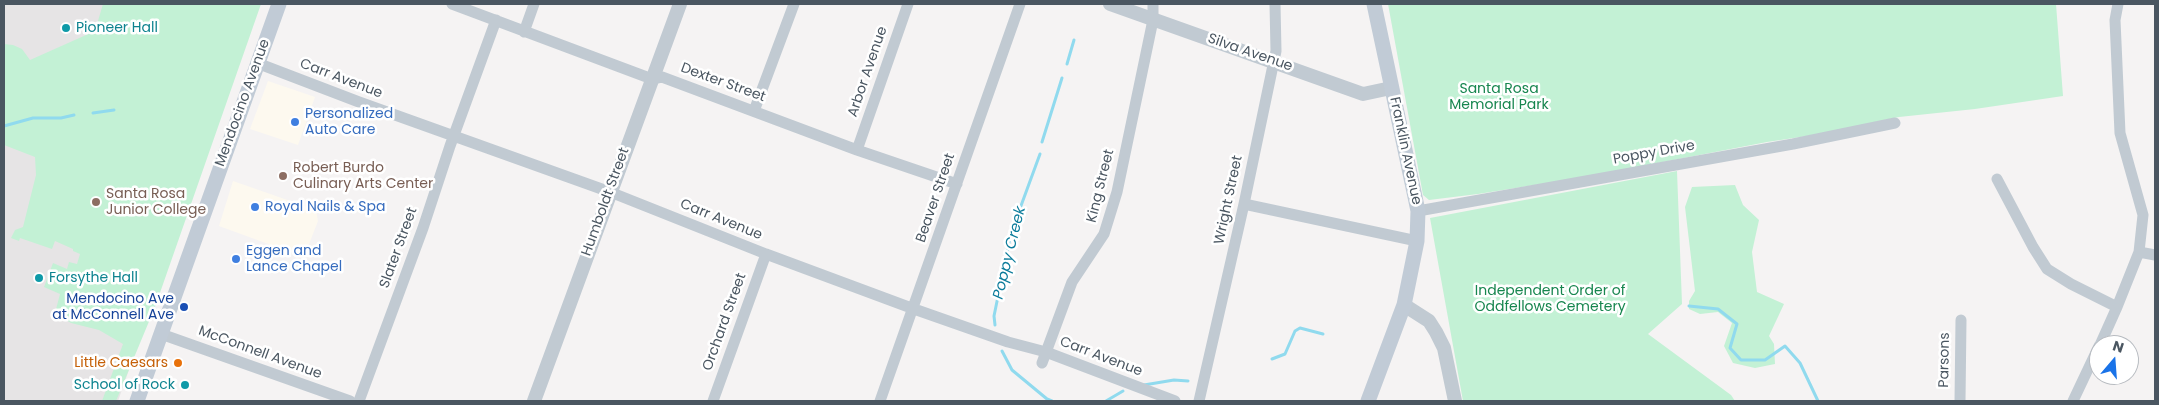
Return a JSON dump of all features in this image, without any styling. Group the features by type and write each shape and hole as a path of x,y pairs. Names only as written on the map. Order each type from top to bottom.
{"main road":[{"name":"Mendocino Avenue","path":"137,401 279,4"},
{"name":"Franklin Avenue","path":"1368,401 1404,305 1417,241 1418,211 1374,4"}],"street":[{"name":"Dexter Street","path":"452,4 652,80 662,77 857,150 957,184"},
{"path":"524,32 534,4"},
{"name":"Humboldt Street","path":"534,401 680,4"},
{"path":"754,111 794,4"},
{"name":"Arbor Avenue","path":"857,150 908,4"},
{"name":"Beaver Street","path":"880,401 1020,4"},
{"name":"Silva Avenue","path":"1110,4 1363,94 1391,88"},
{"name":"King Street","path":"1044,358 1072,282 1104,234 1117,192 1153,20 1153,4"},
{"name":"Wright Street","path":"1199,401 1244,204 1276,50 1275,4"},
{"path":"2104,335 2139,252 2143,215 2120,133 2115,20 2118,4"},
{"name":"Slater Street","path":"359,401 423,228 496,20"},
{"name":"Carr Avenue","path":"257,63 610,192 766,254 1008,342 1044,358 1175,401"},
{"name":"Poppy Drive","path":"1418,211 1793,144 1895,123"},
{"path":"1997,179 2033,247 2047,269 2071,284 2117,307"},
{"path":"1244,204 1417,241"},
{"path":"2139,252 2155,254"},
{"name":"Orchard Street","path":"713,401 766,254"},
{"path":"1404,305 1429,321 1436,332 1444,348 1455,401"},
{"name":"Parsons","path":"1960,401 1961,320"},
{"name":"McConnell Avenue","path":"161,334 350,401"},
{"path":"2073,401 2089,367"}],"shaded area":[{"name":"Santa Rosa Junior College","path":"4,4 258,4 118,401 4,401"},
{"path":"268,81 315,97 298,145 250,129"},
{"path":"233,181 316,210 318,221 304,257 219,226"}],"green space":[{"name":"Santa Rosa Junior College","path":"103,4 261,4 155,307 116,401 102,401 123,344 99,330 71,323 55,313 60,294 44,287 53,263 67,269 69,262 77,264 80,254 55,241 52,249 20,238 19,241 11,238 15,230 23,227 36,175 35,157 4,145 4,44 22,49 30,60 95,31"},
{"name":"Santa Rosa Memorial Park","path":"1388,4 2056,4 2063,96 1975,109 1899,117 1814,135 1767,142 1585,177 1429,200 1423,195"},
{"name":"Independent Order of Oddfellows Cemetery","path":"1677,171 1682,304 1648,334 1731,395 1735,401 1463,401 1430,218"},
{"path":"1735,185 1743,205 1759,220 1752,252 1757,292 1784,304 1769,336 1774,344 1775,364 1755,368 1733,363 1724,346 1732,323 1718,312 1700,314 1689,309 1689,301 1695,291 1685,207 1692,187"}],"waterway":[{"name":"Poppy Creek","path":"1067,64 1074,40"},
{"name":"Poppy Creek","path":"1042,142 1062,78"},
{"path":"93,113 114,110"},
{"path":"4,126 33,118 61,118 74,115"},
{"name":"Poppy Creek","path":"995,325 994,316 1011,233 1040,154"},
{"name":"Poppy Creek","path":"1689,306 1718,309 1737,324 1730,348 1741,360 1765,360 1785,346 1800,363 1818,401"},
{"name":"Poppy Creek","path":"1272,359 1285,354 1295,331 1300,328 1323,334"},
{"name":"Poppy Creek","path":"1002,351 1012,370 1052,401"},
{"name":"Poppy Creek","path":"1144,385 1174,380 1188,381"},
{"name":"Poppy Creek","path":"1106,401 1123,391"}],"place":[{"name":"Pioneer Hall","path":"66,28"},
{"name":"Personalized Auto Care","path":"295,122"},
{"name":"Robert Burdo Culinary Arts Center","path":"283,176"},
{"name":"Santa Rosa Junior College","path":"96,202"},
{"name":"Royal Nails & Spa","path":"255,207"},
{"name":"Eggen and Lance Chapel","path":"236,259"},
{"name":"Forsythe Hall","path":"39,278"},
{"name":"Mendocino Ave at McConnell Ave","path":"184,307"},
{"name":"Little Caesars","path":"178,363"},
{"name":"School of Rock","path":"185,385"}]}
